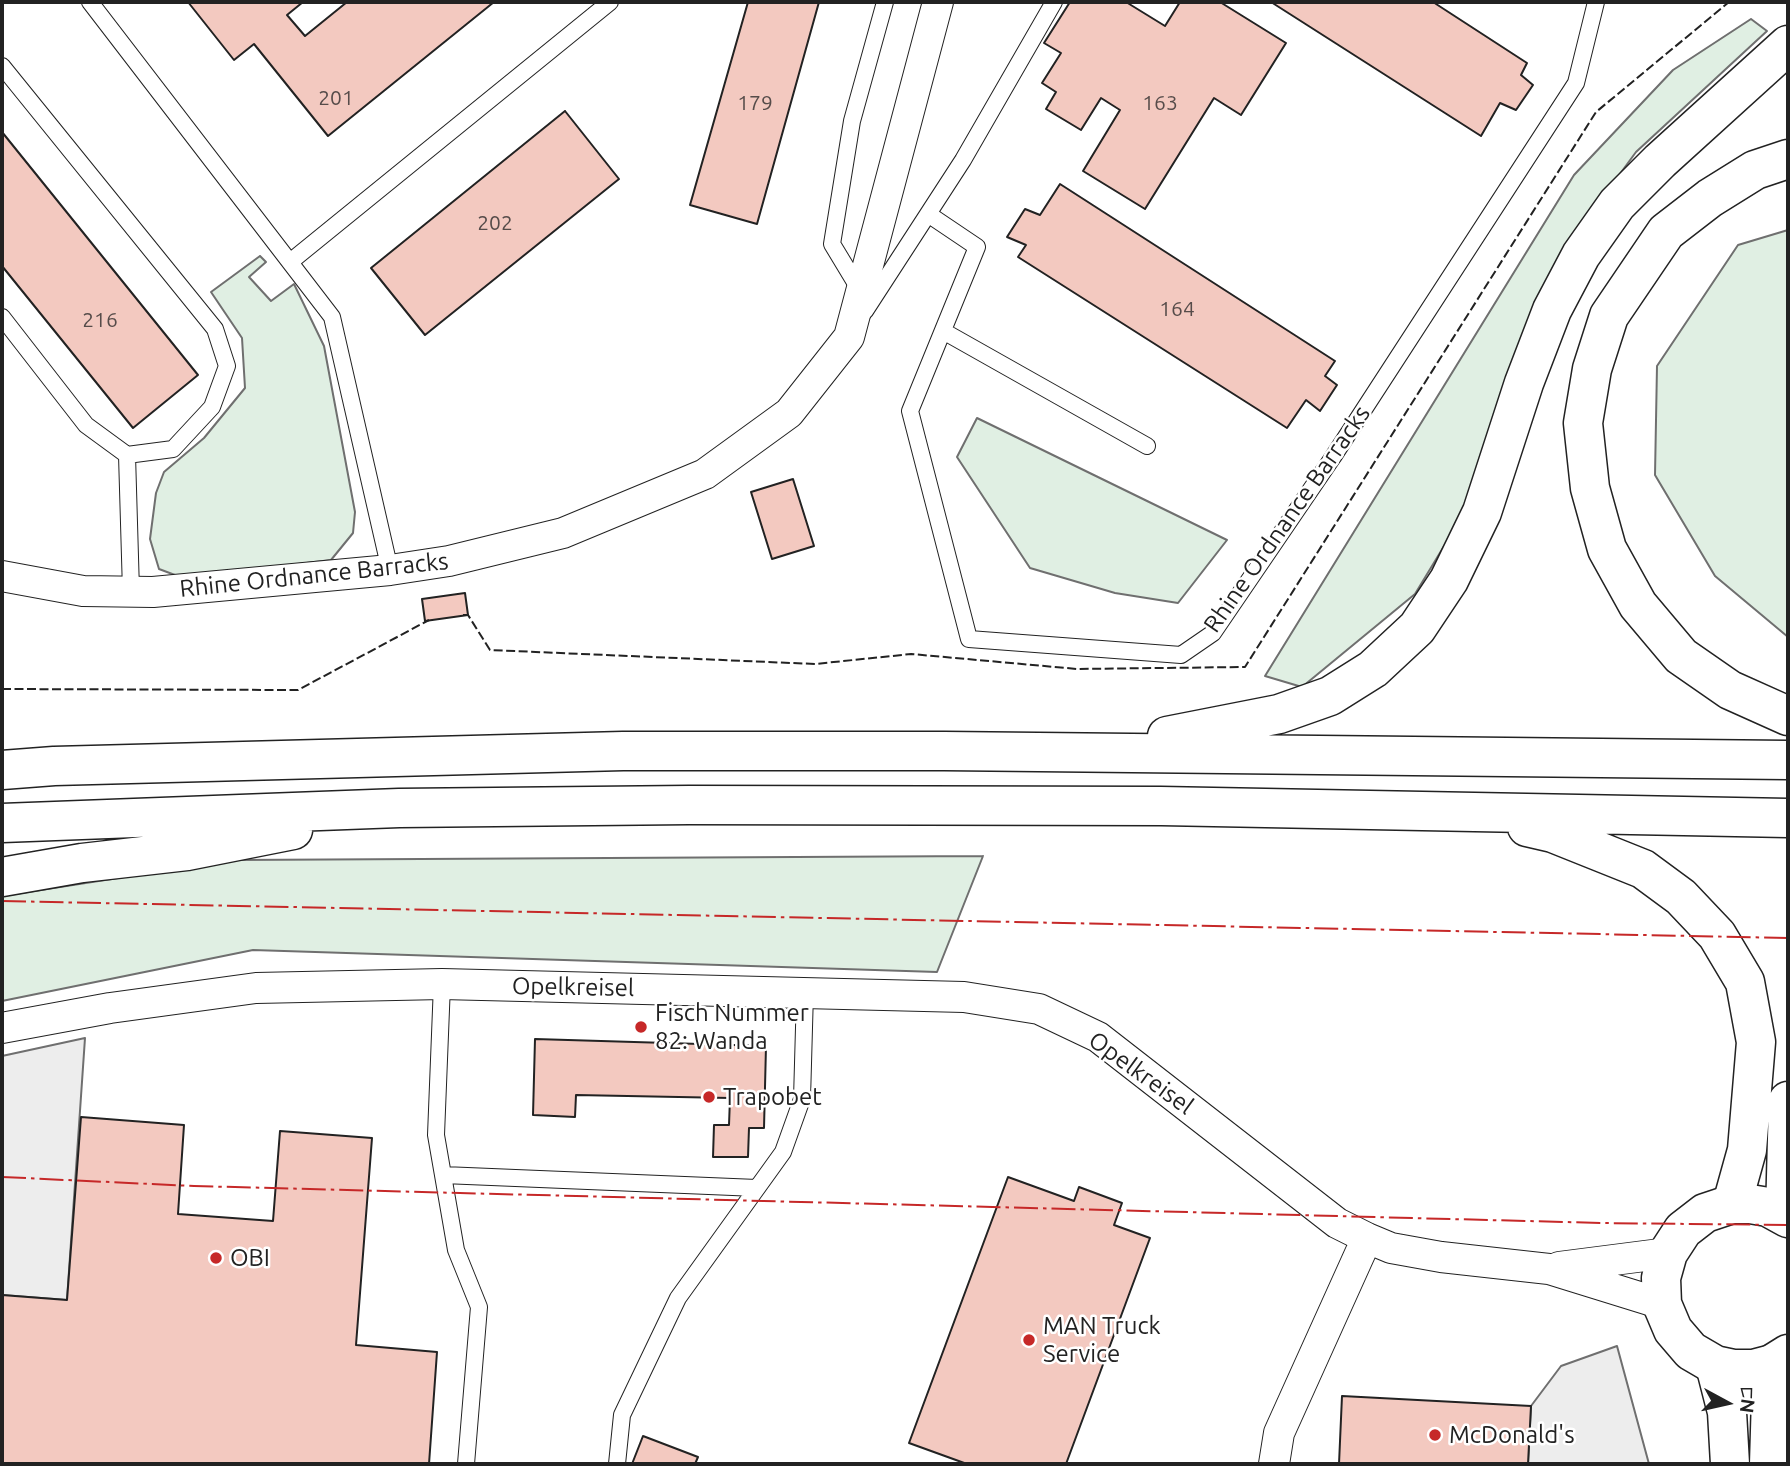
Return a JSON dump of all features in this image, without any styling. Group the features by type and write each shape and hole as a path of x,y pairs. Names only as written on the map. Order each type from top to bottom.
{"main road":[{"path":"1048,752 1176,735 1279,714 1329,695 1373,669 1417,628 1449,580 1482,512 1524,383 1552,310 1581,255 1617,204 1660,161 1788,45"},
{"path":"1788,159 1755,170 1710,198 1666,232 1609,316 1592,369 1583,424 1590,488 1607,549 1639,605 1681,656 1730,690 1788,716"},
{"path":"2,770 54,766 623,751 1048,752 1788,760"},
{"path":"2,756 54,766"},
{"path":"2,823 399,808 689,804 1161,806 1788,817"},
{"path":"2,877 82,863 187,851 399,808"},
{"path":"1466,813 1553,833 1643,869 1681,897 1717,935 1745,982 1756,1042 1746,1150 1732,1204"},
{"path":"1769,1464 1780,1359 1753,1369 1734,1369 1715,1365 1691,1351 1673,1330 1662,1304 1661,1278 1668,1253 1683,1230 1705,1213 1732,1204 1750,1204 1768,1207 1786,1216 1788,1101"},
{"path":"1715,1365 1727,1412 1730,1464"}],"street":[{"name":"Rhine Ordnance Barracks","path":"2,576 83,591 153,592 449,562 563,533 705,474 789,413 849,337 939,2"},
{"name":"Opelkreisel","path":"2,1028 110,1008 256,988 442,984 964,997 1039,1009 1098,1037 1338,1223 1367,1238 1391,1248 1441,1257 1549,1269 1662,1304"},
{"path":"1275,1464 1279,1433 1367,1238"},
{"name":"Opelkreisel","path":"1549,1269 1668,1253"}],"lane":[{"path":"90,2 332,317 390,570"},
{"path":"290,262 610,2"},
{"path":"861,292 832,244 852,121 885,2"},
{"name":"Rhine Ordnance Barracks","path":"849,337 963,160 1054,2"},
{"name":"Rhine Ordnance Barracks","path":"928,214 977,247 909,411 969,639 1181,655 1213,633 1333,457 1576,83 1596,2"},
{"path":"2,66 215,329 226,366 212,407 173,449 127,455 86,425 2,317"},
{"path":"943,331 1147,446"},
{"path":"127,455 131,591"},
{"path":"442,984 436,1135 456,1251 480,1307 466,1464"},
{"path":"617,1464 622,1415 678,1298 783,1153 802,1099 805,992"},
{"path":"443,1175 757,1188"}],"green space":[{"path":"1751,19 1767,31 1636,152 1559,257 1472,500 1415,594 1302,687 1265,676 1574,175 1673,70"},
{"path":"1788,230 1788,637 1715,576 1655,475 1657,366 1738,245"},
{"path":"260,256 266,262 249,277 271,301 294,284 324,346 355,512 353,533 331,560 183,578 159,569 150,539 156,493 164,472 204,438 245,388 242,338 211,292"},
{"path":"977,418 1227,540 1178,603 1115,593 1030,568 957,457"},
{"path":"983,856 937,972 253,950 2,1001 2,896 234,860"}],"shaded area":[{"path":"85,1038 67,1300 2,1295 2,1056"},
{"path":"1617,1346 1649,1464 1528,1464 1531,1406 1561,1366"}],"building":[{"path":"188,2 303,2 287,15 305,36 347,2 494,2 328,136 254,44 234,60"},
{"path":"748,2 819,2 757,224 690,205"},
{"path":"1070,2 1126,2 1165,26 1180,2 1220,2 1286,43 1241,115 1214,98 1145,209 1083,171 1120,110 1101,98 1081,130 1046,109 1056,92 1042,83 1061,53 1044,43"},
{"path":"1271,2 1433,2 1527,63 1521,75 1533,85 1516,110 1500,103 1481,136"},
{"path":"565,111 619,179 425,335 371,268"},
{"path":"2,132 198,375 133,428 2,266"},
{"path":"1060,184 1335,361 1325,376 1337,385 1320,411 1306,400 1287,428 1018,257 1026,245 1007,237 1025,209 1040,215"},
{"path":"793,479 814,546 772,559 751,492"},
{"path":"465,593 468,615 425,621 422,599"},
{"name":"Trapobet","path":"535,1039 766,1046 764,1128 749,1128 748,1157 713,1157 714,1125 729,1125 730,1098 576,1095 575,1117 533,1115"},
{"name":"OBI","path":"81,1117 184,1125 178,1214 273,1221 280,1131 372,1138 356,1345 437,1352 429,1464 2,1464 2,1295 67,1300"},
{"name":"MAN Truck Service","path":"1008,1177 1074,1201 1079,1187 1122,1203 1114,1225 1150,1238 1066,1464 967,1464 909,1443"},
{"name":"McDonald's","path":"1342,1396 1531,1406 1528,1464 1339,1464"},
{"path":"643,1436 698,1457 695,1464 632,1464"}],"fence":[{"path":"463,615 468,615 490,650 815,664 911,654 1077,669 1245,667 1596,112 1729,2"},
{"path":"2,689 298,690 429,620"}],"power":[{"path":"2,901 1788,938"},
{"path":"2,1177 194,1186 1602,1223 1788,1225"}],"place":[{"name":"Fisch Nummer 82: Wanda","path":"641,1027"},
{"name":"Trapobet","path":"709,1097"},
{"name":"OBI","path":"216,1258"},
{"name":"MAN Truck Service","path":"1029,1340"},
{"name":"McDonald's","path":"1435,1435"}]}
